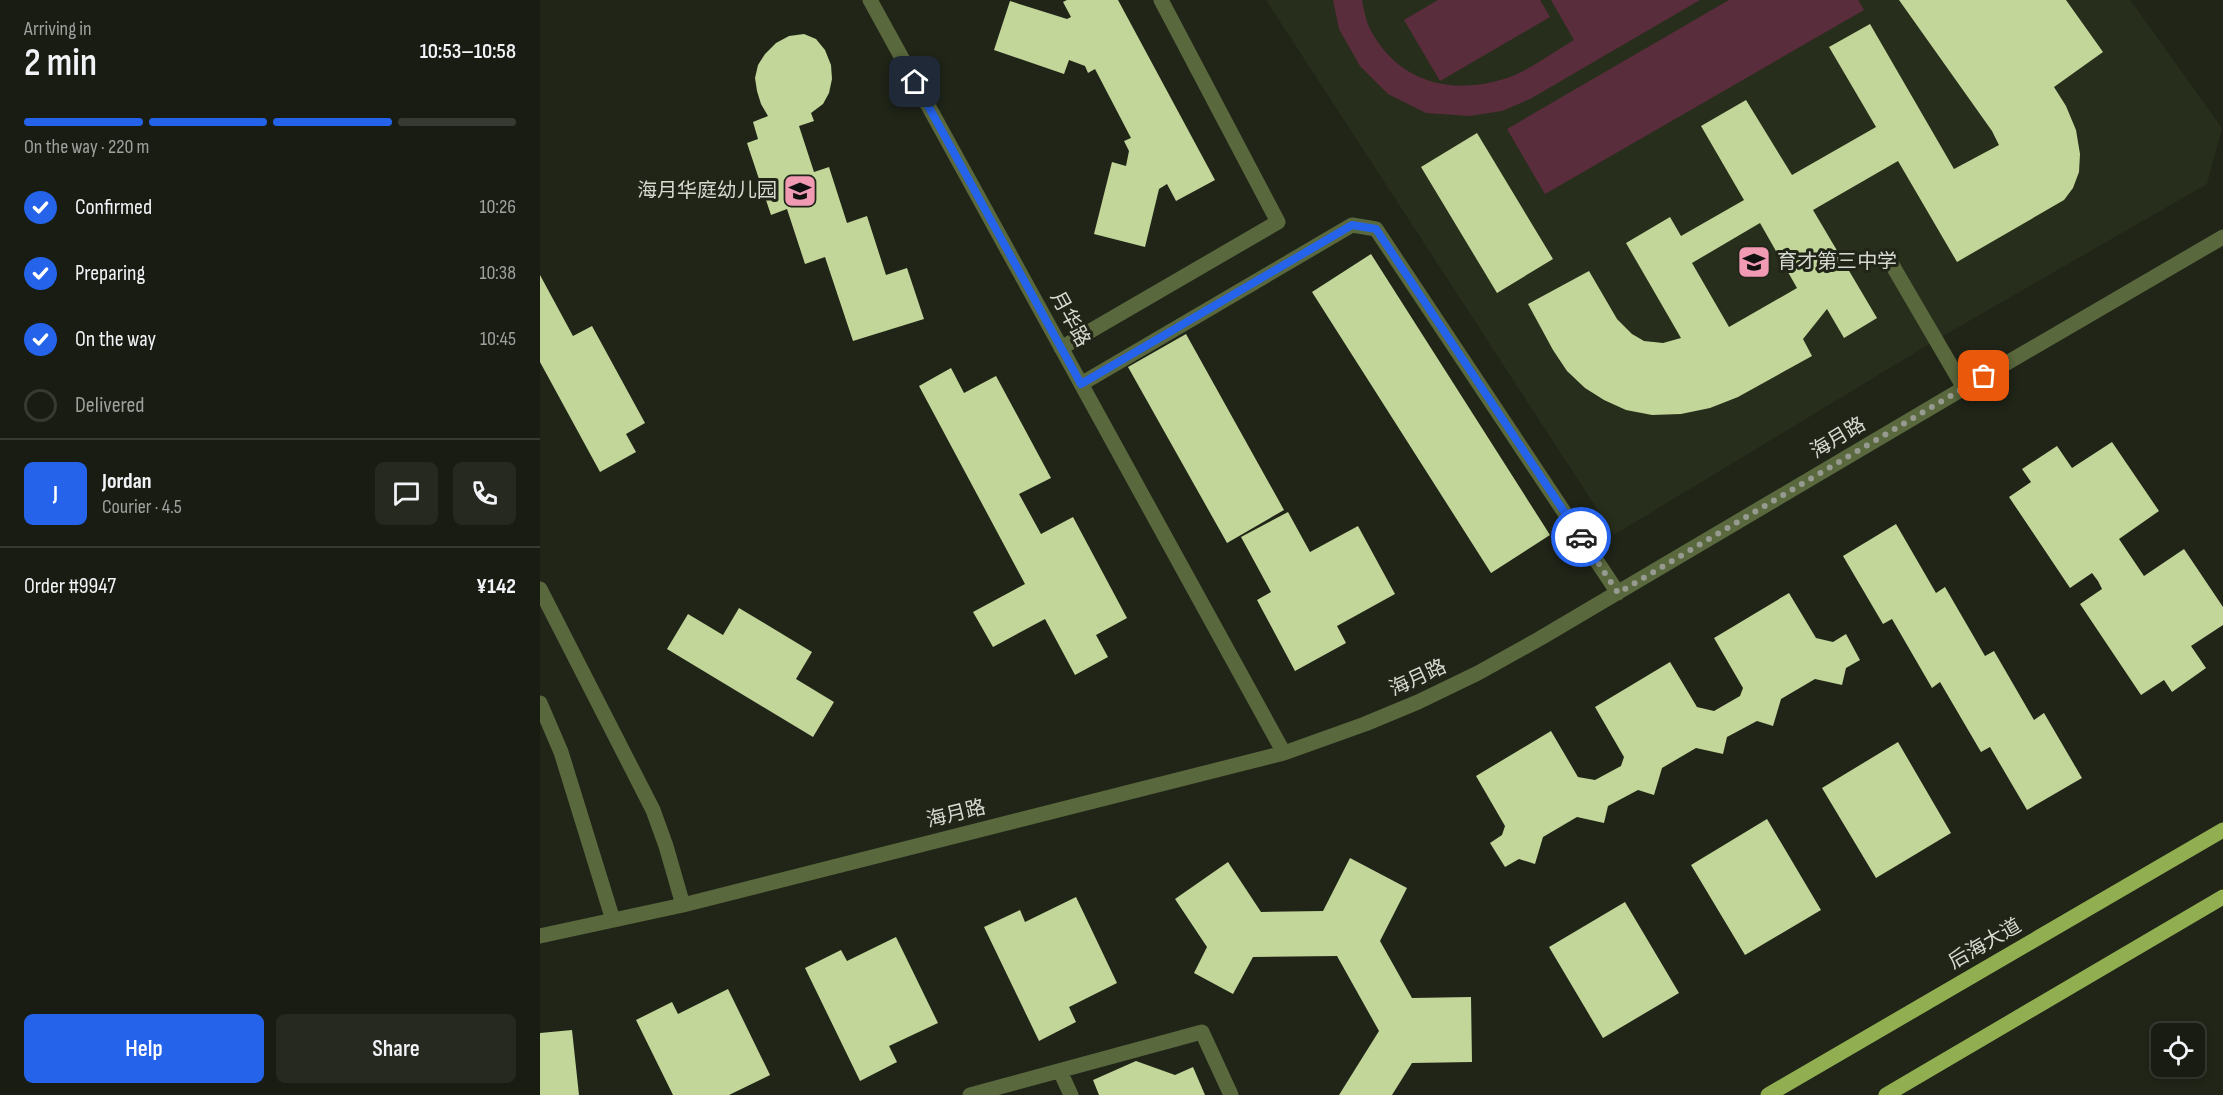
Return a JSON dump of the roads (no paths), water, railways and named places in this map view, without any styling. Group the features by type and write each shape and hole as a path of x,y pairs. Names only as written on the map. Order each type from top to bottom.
{"main road":[{"name":"后海大道","path":"1768,1095 2223,830"},
{"path":"1886,1095 2223,897"}],"street":[{"name":"月华路","path":"870,0 1284,753"},
{"path":"1061,348 1278,222 1161,0"},
{"path":"1081,384 1352,225 1376,229 1618,593"},
{"name":"海月路","path":"540,936 683,905 1284,753 1418,702 1478,673 1618,593 2223,237"},
{"path":"1890,263 1964,388"},
{"path":"540,589 653,810 683,905"},
{"path":"540,703 561,752 613,921"},
{"path":"970,1095 1202,1032 1231,1095"},
{"path":"1060,1071 1071,1095"}],"place":[{"name":"海月华庭幼儿园","path":"800,191"},
{"name":"育才第三中学","path":"1754,262"}]}
